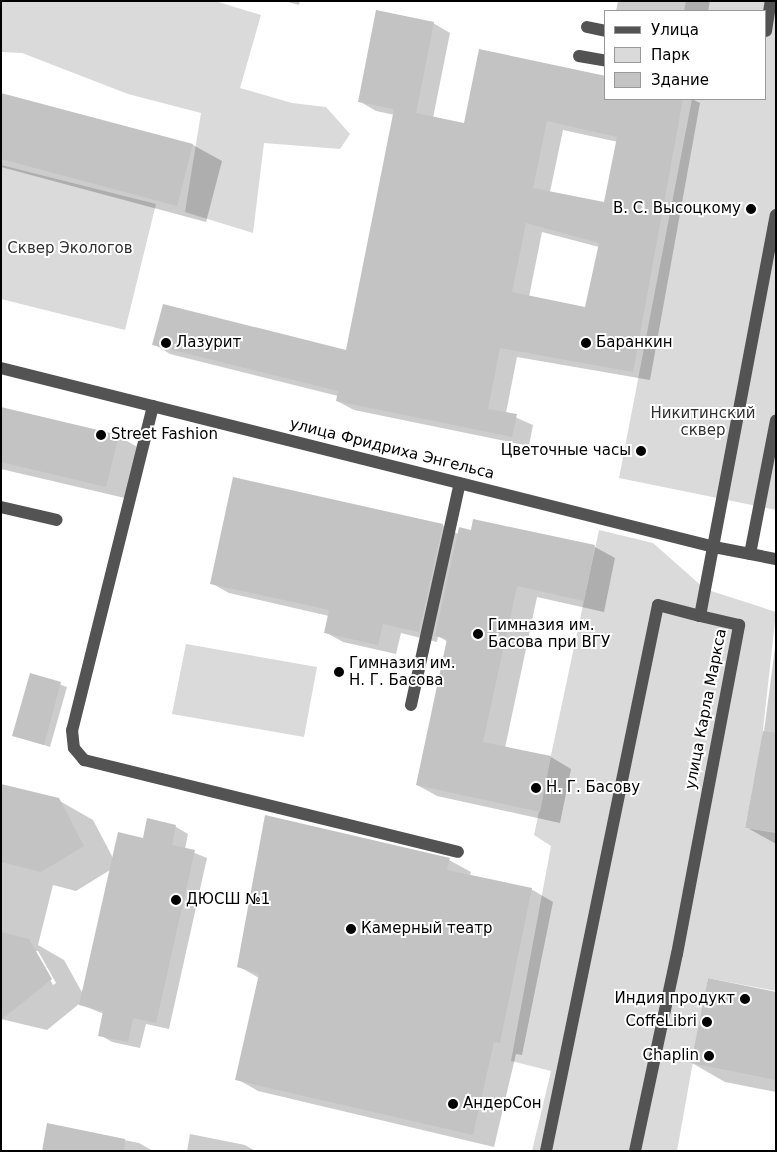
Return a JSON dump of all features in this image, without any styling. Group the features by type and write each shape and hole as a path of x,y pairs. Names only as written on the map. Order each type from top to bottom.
{"street":[{"path":"767,25 771,1"},
{"path":"587,27 604,31"},
{"path":"579,56 604,62"},
{"name":"улица Карла Маркса","path":"635,1151 677,954 739,625 700,616 776,215"},
{"name":"улица Фридриха Энгельса","path":"1,368 714,547 776,559"},
{"path":"153,406 72,730 74,748 84,760 458,852"},
{"path":"750,554 776,420"},
{"path":"411,705 460,483"},
{"path":"1,507 57,520"},
{"path":"546,1151 658,605 700,616"}],"green space":[{"path":"1,1 215,1 261,15 240,88 292,103 326,107 350,134 340,149 264,143 253,233 185,212 201,113 128,94 22,53 1,52"},
{"name":"Никитинский сквер","path":"686,1 776,1 776,510 619,478 692,100 767,100 767,10 684,10"},
{"name":"Сквер Экологов","path":"1,165 156,204 125,330 1,299"},
{"path":"599,530 653,543 705,589 776,612 762,739 745,828 776,833 776,991 708,978 677,1151 532,1151 551,1071 511,1061 551,846 534,835"},
{"path":"186,644 317,667 304,737 172,714"}],"building":[{"path":"376,10 434,22 416,113 464,123 479,49 604,76 604,100 683,100 633,372 500,348 488,409 517,414 512,437 336,401 338,391 152,345 163,304 346,350 394,109 358,102","holes":["547,121 617,137 604,202 533,188","526,223 599,243 585,307 512,292"]},
{"path":"1,93 193,144 177,206 1,159"},
{"path":"1,407 119,435 106,487 1,462"},
{"path":"233,477 443,524 419,632 383,624 378,645 324,633 329,610 210,584"},
{"name":"Гимназия им. Басова при ВГУ","path":"473,519 595,545 584,601 517,586 483,742 551,756 540,812 416,785 447,639 435,636 459,527 471,530"},
{"path":"30,673 61,682 44,745 12,736"},
{"path":"763,731 776,733 776,832 745,828"},
{"path":"1,784 59,798 84,846 41,872 1,862"},
{"path":"265,815 450,858 447,870 532,888 500,1043 494,1042 473,1135 235,1080 259,974 237,967"},
{"path":"147,818 176,825 172,845 195,850 156,1023 133,1018 128,1042 98,1036 103,1011 79,1005 118,832 143,838"},
{"path":"1,932 29,939 52,979 1,1020"},
{"path":"708,978 776,992 776,1080 691,1063"},
{"path":"47,1123 125,1139 124,1151 42,1151"}],"place":[{"name":"В. С. Высоцкому","path":"751,209"},
{"name":"Лазурит","path":"166,343"},
{"name":"Баранкин","path":"586,343"},
{"name":"Street Fashion","path":"101,435"},
{"name":"Цветочные часы","path":"641,451"},
{"name":"Гимназия им. Басова при ВГУ","path":"478,634"},
{"name":"Гимназия им. Н. Г. Басова","path":"339,672"},
{"name":"Н. Г. Басову","path":"536,788"},
{"name":"ДЮСШ №1","path":"176,900"},
{"name":"Камерный театр","path":"351,929"},
{"name":"Индия продукт","path":"745,999"},
{"name":"CoffeLibri","path":"707,1022"},
{"name":"Chaplin","path":"709,1056"},
{"name":"АндерСон","path":"453,1104"}]}
